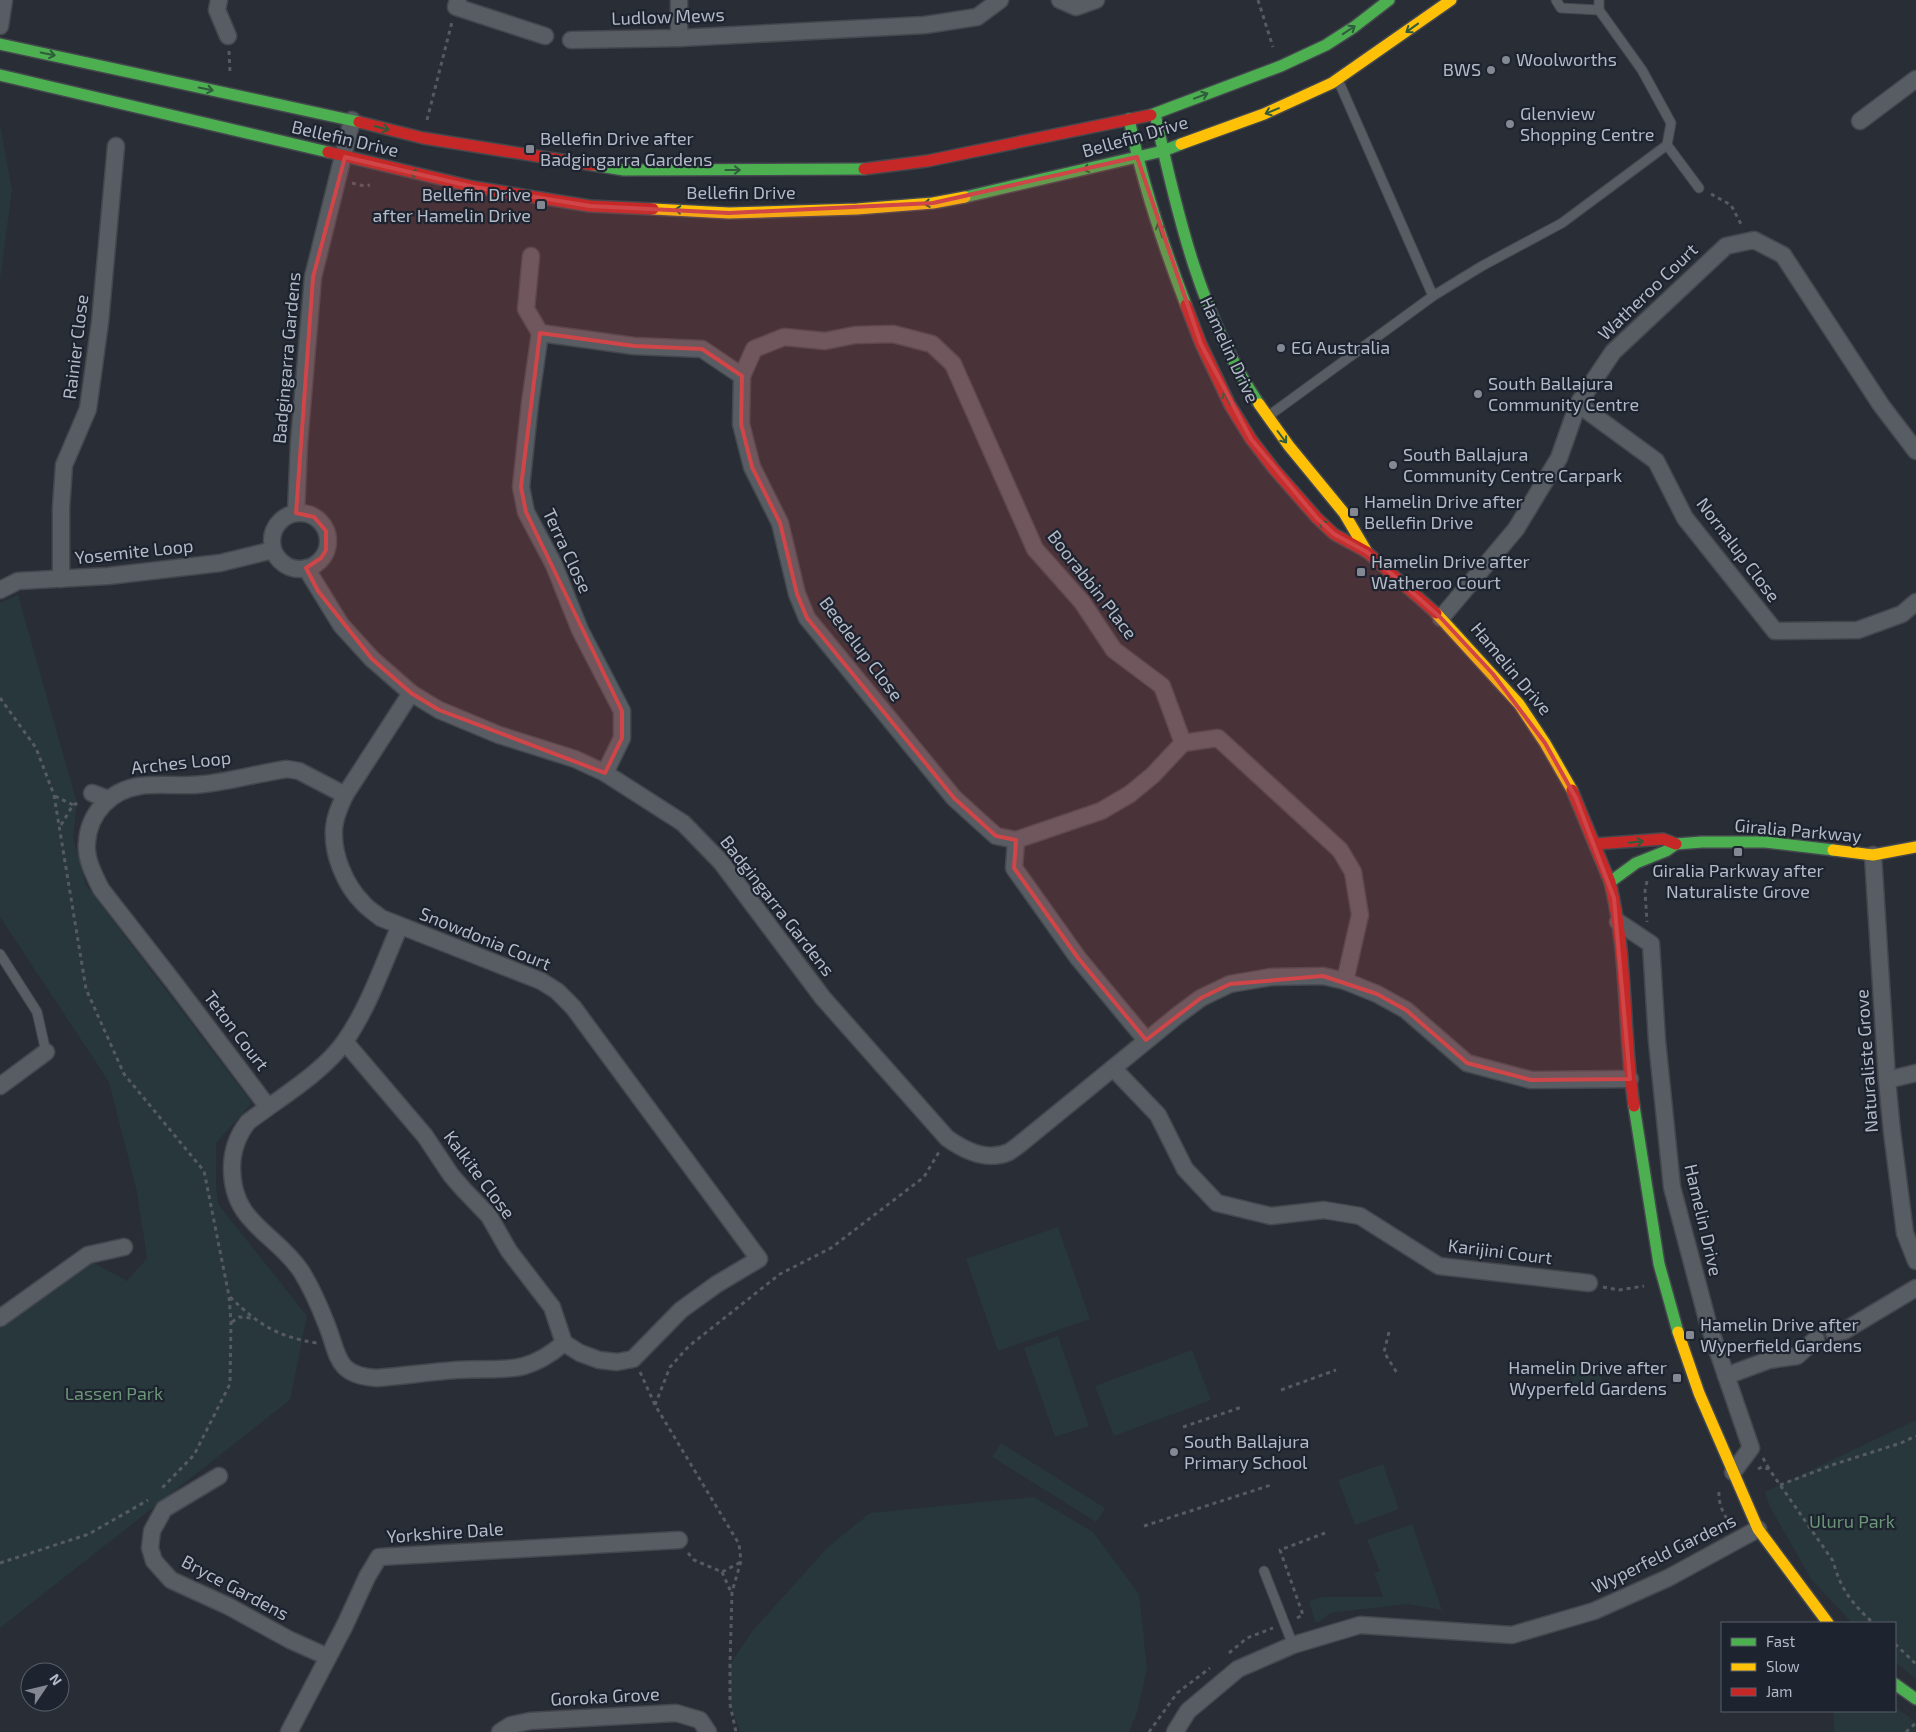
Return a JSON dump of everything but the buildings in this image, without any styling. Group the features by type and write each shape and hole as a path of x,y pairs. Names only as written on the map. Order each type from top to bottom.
{"main road":[{"name":"Bellefin Drive","path":"0,44 352,120 423,138 624,170 866,169 927,161 1155,114 1281,66 1326,45 1354,27 1389,0"},
{"name":"Bellefin Drive","path":"0,75 474,187 590,206 729,214 857,209 933,204 1163,151 1290,104 1338,79 1451,0"},
{"name":"Hamelin Drive","path":"1155,114 1186,237 1212,316 1246,385 1267,417 1348,518 1367,552"},
{"name":"Hamelin Drive","path":"1129,119 1137,157 1175,277 1201,344 1230,404 1251,439 1268,462 1317,518 1334,534 1367,552 1441,618 1519,704 1545,743 1576,798 1610,882 1618,922 1626,1005 1630,1079 1659,1264 1680,1339 1699,1393 1758,1529 1827,1622"},
{"name":"Giralia Parkway","path":"1595,844 1663,839 1676,844 1764,842 1873,855 1916,847"},
{"name":"Giralia Parkway","path":"1610,882 1636,863 1666,851 1676,844"},
{"path":"1896,1685 1916,1699"}],"street":[{"path":"0,26 4,0"},
{"path":"219,0 217,10 228,36"},
{"path":"679,0 679,38"},
{"name":"Ludlow Mews","path":"571,40 679,38 925,26 976,17 1000,0"},
{"path":"1060,0 1076,7 1096,0"},
{"path":"457,3 545,36"},
{"path":"1860,121 1916,80"},
{"name":"Badgingarra Gardens","path":"296,513 299,443 313,277 352,120"},
{"name":"Rainier Close","path":"61,579 64,465 88,409 100,322 116,146"},
{"path":"1754,240 1783,255 1881,406 1916,451"},
{"name":"Watheroo Court","path":"1441,618 1516,528 1559,458 1578,404 1613,352 1726,246 1754,240"},
{"path":"531,256 526,309 540,333 634,346 702,349 742,376"},
{"name":"Terra Close","path":"540,333 521,487 526,512 554,565 580,630 622,711 622,738 605,772"},
{"name":"Boorabbin Place","path":"825,341 855,335 893,334 932,344 953,364 1035,550 1082,602 1114,650 1162,686 1183,743"},
{"name":"Beedelup Close","path":"825,341 784,337 754,349 742,376 741,424 752,467 780,522 797,594 807,618 954,798 996,836 1016,840"},
{"name":"Nornalup Close","path":"1578,404 1656,461 1685,518 1775,631 1858,630 1902,614 1916,602"},
{"path":"305,513 314,517 326,531 328,540 322,558 306,568 286,565 278,559 273,550 274,530 279,522 287,516 305,513"},
{"name":"Yosemite Loop","path":"0,590 18,581 108,576 220,563 273,550"},
{"name":"Badgingarra Gardens","path":"306,568 341,625 372,659 411,693 439,710 499,735 575,759 605,772 683,824 721,862 823,998 947,1138 974,1154 991,1156 1008,1152 1178,1014 1201,998 1230,984 1246,980 1302,975 1323,976 1345,981 1377,994 1406,1010 1467,1063 1531,1080 1630,1079"},
{"name":"Snowdonia Court","path":"411,693 345,795 337,812 334,828 335,845 340,866 362,903 381,918 541,981 557,991 573,1007 760,1259 717,1284 681,1310 633,1359"},
{"path":"1146,1040 1078,958 1014,868 1016,840 1101,811 1123,798 1153,775 1183,743 1218,738 1340,850 1353,872 1360,915 1345,981"},
{"name":"Arches Loop","path":"172,980 101,889 93,873 86,843 89,826 96,812 108,799 122,790 140,786 204,784 287,769 299,771 345,795"},
{"path":"92,793 108,799"},
{"name":"Naturaliste Grove","path":"1873,855 1887,1080 1905,1233 1916,1261"},
{"name":"Hamelin Drive","path":"1618,922 1651,944 1657,1042 1672,1188 1708,1323 1751,1448 1733,1472"},
{"path":"400,926 360,1017 345,1042 316,1071 248,1122 240,1132 232,1155 232,1182 236,1196 249,1219 260,1231 284,1250 301,1272 326,1324 336,1356 341,1364 348,1370 365,1378 456,1370 515,1369 534,1364 564,1344 580,1353 599,1360 617,1362 633,1359"},
{"name":"Teton Court","path":"172,980 268,1107"},
{"name":"Kalkite Close","path":"345,1042 425,1136 464,1190 489,1216 509,1251 552,1307 564,1344"},
{"path":"0,1086 46,1052"},
{"name":"Karijini Court","path":"1113,1068 1158,1115 1185,1169 1217,1203 1271,1216 1324,1210 1360,1216 1439,1266 1589,1283"},
{"path":"1887,1080 1916,1073"},
{"path":"0,1318 88,1255 124,1247"},
{"path":"1834,1333 1844,1331 1916,1288"},
{"path":"1726,1376 1769,1360 1797,1356 1816,1339"},
{"name":"Bryce Gardens","path":"218,1476 164,1509 152,1530 150,1548 154,1560 171,1580 228,1606 290,1640 328,1657"},
{"name":"Wyperfeld Gardens","path":"1175,1732 1188,1711 1238,1668 1292,1645 1360,1625 1512,1635 1594,1611 1668,1578 1758,1529"},
{"name":"Yorkshire Dale","path":"289,1732 345,1625 366,1576 379,1556 680,1540"},
{"name":"Goroka Grove","path":"500,1732 511,1726 530,1721 676,1713 700,1720 708,1732"}],"lane":[{"path":"1556,0 1562,8 1599,5 1642,70 1671,123 1668,145 1699,188"},
{"path":"1338,79 1433,296"},
{"path":"1267,417 1433,296 1482,266 1562,223 1668,145"},
{"path":"0,954 37,1012 46,1052"},
{"path":"1264,1571 1292,1645"}],"path":[{"path":"1258,0 1281,66"},
{"path":"426,124 457,3"},
{"path":"228,36 230,78"},
{"path":"1699,188 1731,205 1741,225 1754,240"},
{"path":"0,698 36,748 54,795 86,989 124,1074 204,1171 229,1296 232,1322 230,1384 194,1455 161,1490"},
{"path":"60,825 73,805 92,793"},
{"path":"54,795 73,805"},
{"path":"655,1406 670,1367 689,1346 780,1274 832,1248 924,1177 947,1138"},
{"path":"1589,1283 1619,1290 1664,1282"},
{"path":"229,1296 251,1318 288,1338 316,1343 332,1341"},
{"path":"232,1322 239,1317 251,1318"},
{"path":"1389,1332 1384,1352 1397,1373"},
{"path":"633,1359 655,1406 739,1544 741,1562 732,1592 730,1704 736,1732"},
{"path":"1281,1390 1336,1370"},
{"path":"1183,1427 1242,1407"},
{"path":"1780,1486 1835,1464 1901,1443 1916,1436"},
{"path":"1144,1526 1271,1485"},
{"path":"0,1563 89,1534 154,1497"},
{"path":"1284,1624 1304,1615 1280,1550 1326,1533"},
{"path":"680,1540 694,1560 722,1572 732,1592"},
{"path":"722,1572 741,1562"},
{"path":"1896,1645 1916,1664"},
{"path":"1906,1732 1916,1723"}],"highlighted area":[{"path":"345,157 474,187 590,206 729,213 933,203 1137,157 1201,344 1251,439 1317,518 1334,534 1367,552 1441,618 1493,674 1545,743 1576,798 1614,898 1630,1079 1531,1080 1467,1063 1406,1010 1377,994 1323,976 1230,984 1201,998 1146,1040 1078,958 1014,868 1016,840 996,836 954,798 807,618 797,594 780,523 752,467 741,424 742,376 702,349 634,346 540,333 521,487 526,512 622,711 622,738 605,773 439,710 411,693 372,659 318,591 306,568 321,558 326,550 326,531 314,517 296,513 313,277"}],"green space":[{"path":"0,125 12,190 0,280"},
{"name":"Lassen Park","path":"18,595 77,803 73,838 86,885 252,1103 216,1143 218,1204 307,1316 290,1400 0,1628 0,1327 92,1262 127,1281 147,1258 137,1192 109,1082 0,917 0,603"},
{"path":"1058,1227 1090,1319 998,1351 966,1259"},
{"path":"1058,1336 1089,1426 1055,1437 1024,1348"},
{"path":"1192,1350 1211,1400 1114,1436 1095,1386"},
{"path":"1588,1363 1597,1367 1603,1382 1576,1392 1568,1370"},
{"name":"Uluru Park","path":"1916,1420 1916,1679 1896,1663 1896,1622 1851,1622 1811,1579 1770,1507 1765,1492"},
{"path":"1001,1443 1105,1508 1096,1522 992,1457"},
{"path":"1383,1464 1399,1509 1355,1525 1338,1480"},
{"path":"1034,1497 1093,1532 1139,1594 1147,1669 1137,1713 1129,1732 740,1732 730,1704 730,1664 754,1629 828,1547 870,1513"},
{"path":"1412,1524 1442,1610 1408,1604 1330,1613 1319,1622 1315,1622 1309,1601 1322,1597 1383,1597 1374,1573 1380,1571 1367,1540"},
{"path":"1896,1708 1916,1722 1916,1732 1834,1732 1833,1712 1896,1712"}],"traffic: fast":[{"path":"1151,115 1281,66 1326,45 1354,27 1389,0"},
{"path":"0,44 359,122"},
{"path":"0,75 328,152"},
{"path":"1155,114 1182,227 1206,301 1239,371 1259,404"},
{"path":"1129,119 1154,213 1186,305"},
{"path":"965,197 1163,151 1181,144"},
{"path":"593,165 624,170 864,169"},
{"path":"1610,882 1636,863 1666,851 1676,844 1765,842 1833,850"},
{"path":"1634,1106 1659,1264 1678,1332"},
{"path":"1896,1685 1916,1699"}],"traffic: slow":[{"path":"1181,144 1264,114 1332,83 1451,0"},
{"path":"653,209 729,213 857,209 933,203 965,197"},
{"path":"1259,404 1289,446 1344,513 1367,552"},
{"path":"1436,613 1519,704 1545,743 1572,790"},
{"path":"1833,850 1873,855 1916,847"},
{"path":"1678,1332 1699,1393 1758,1529 1827,1622"}],"traffic: jam":[{"path":"864,169 927,161 1151,115"},
{"path":"359,122 423,138 593,165"},
{"path":"328,152 474,187 590,206 653,209"},
{"path":"1186,305 1201,344 1230,405 1251,439 1274,469 1317,518 1334,534 1367,552 1436,613"},
{"path":"1572,790 1610,882 1616,910 1623,966 1628,1050 1634,1106"},
{"path":"1595,844 1663,839 1676,844"}],"place":[{"name":"Woolworths","path":"1506,60"},
{"name":"BWS","path":"1491,70"},
{"name":"Glenview Shopping Centre","path":"1510,124"},
{"name":"Bellefin Drive after Badgingarra Gardens","path":"530,149"},
{"name":"Bellefin Drive after Hamelin Drive","path":"541,205"},
{"name":"EG Australia","path":"1281,348"},
{"name":"South Ballajura Community Centre","path":"1478,394"},
{"name":"South Ballajura Community Centre Carpark","path":"1393,465"},
{"name":"Hamelin Drive after Bellefin Drive","path":"1354,512"},
{"name":"Hamelin Drive after Watheroo Court","path":"1361,572"},
{"name":"Giralia Parkway after Naturaliste Grove","path":"1738,852"},
{"name":"Hamelin Drive after Wyperfield Gardens","path":"1690,1335"},
{"name":"Hamelin Drive after Wyperfeld Gardens","path":"1677,1378"},
{"name":"South Ballajura Primary School","path":"1174,1452"}]}
